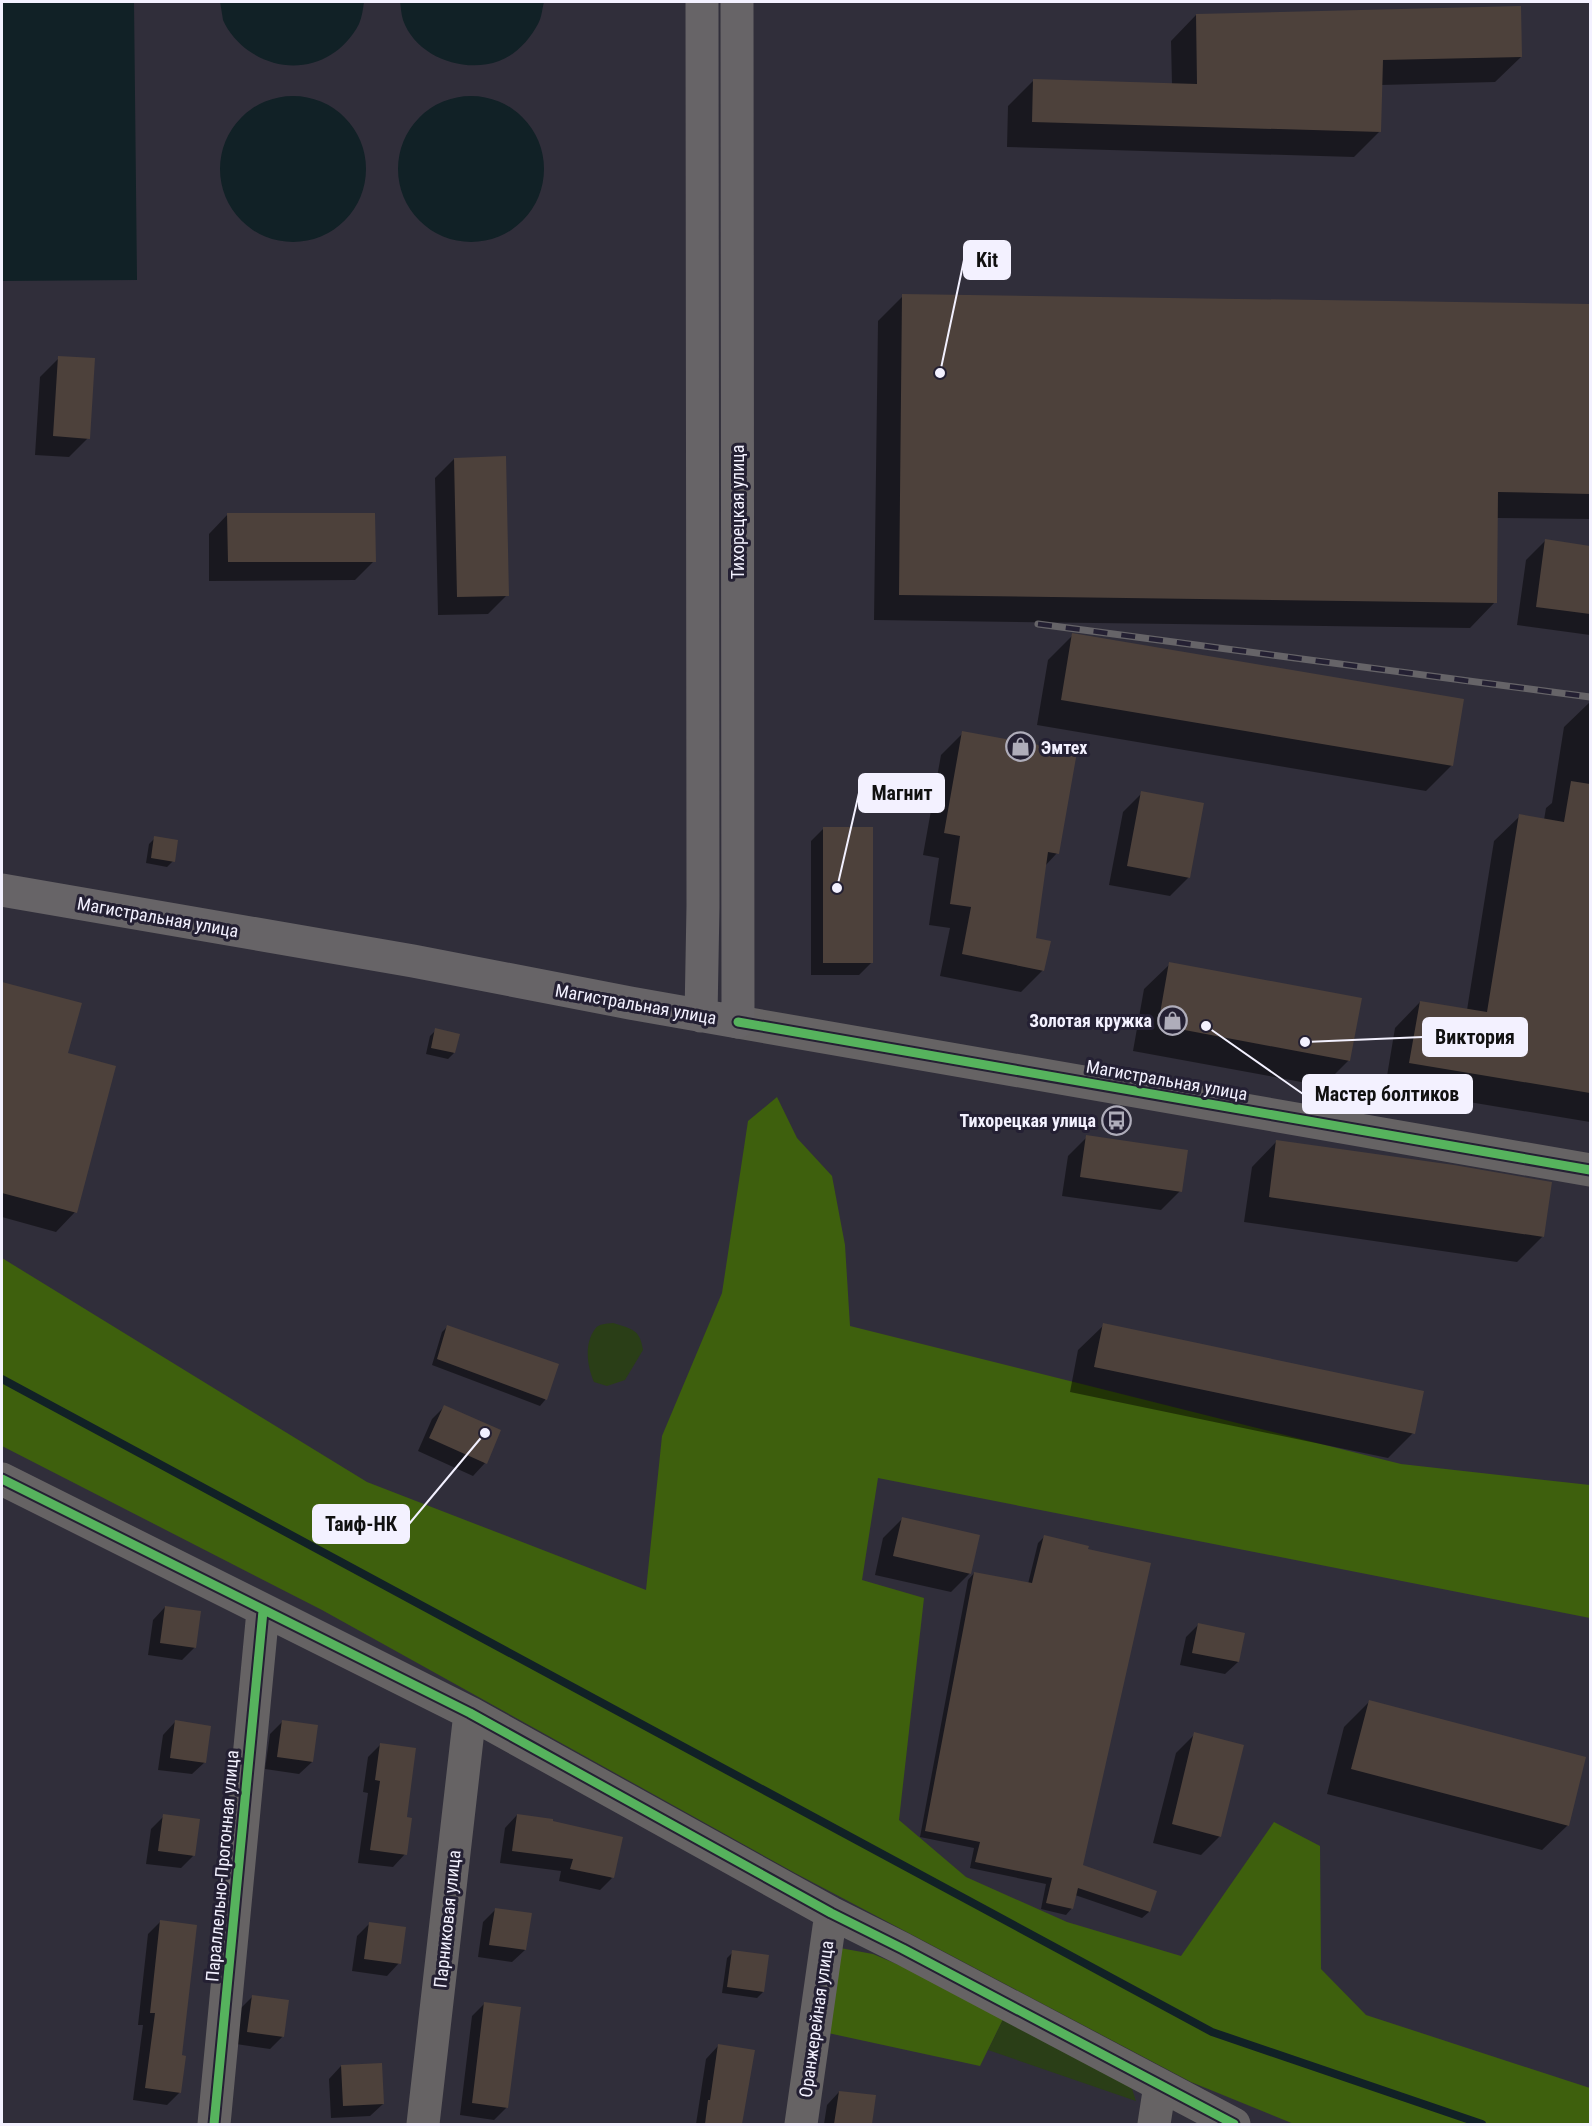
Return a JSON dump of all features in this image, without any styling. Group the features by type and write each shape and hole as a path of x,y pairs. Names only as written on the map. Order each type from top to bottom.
{"main road":[{"name":"Тихорецкая улица","path":"701,1016 704,906 702,2"},
{"name":"Тихорецкая улица","path":"737,2 738,1022"},
{"name":"Магистральная улица","path":"2,890 413,960 738,1022"}],"street":[{"name":"Магистральная улица","path":"738,1022 1590,1170"},
{"path":"2,1479 470,1713 831,1913 1234,2124"},
{"name":"Параллельно-Прогонная улица","path":"214,2124 263,1611"},
{"name":"Парниковая улица","path":"423,2124 470,1713"},
{"name":"Оранжерейная улица","path":"801,2124 831,1913"},
{"path":"1154,2124 1160,2085"}],"green space":[{"path":"777,1097 797,1138 832,1176 845,1245 850,1326 1401,1464 1590,1485 1590,1618 878,1478 862,1580 924,1598 899,1820 966,1877 1067,1922 1181,1956 1274,1822 1320,1846 1321,1969 1366,2015 1590,2088 1590,2124 1294,2124 1191,2082 795,1873 322,1610 2,1446 2,1258 367,1482 646,1590 662,1436 722,1293 748,1121"},
{"path":"613,1323 634,1331 640,1338 643,1350 625,1380 607,1386 594,1382 588,1362 588,1348 589,1341 597,1327"},
{"path":"840,1948 873,1954 1007,2011 980,2066 828,2033"},
{"path":"1007,2011 1117,2072 1132,2089 1136,2101 988,2050"}],"shaded area":[{"path":"2,2 134,2 137,280 2,281"},
{"path":"220,2 364,2 359,24 338,50 325,58 295,65 280,64 264,59 245,48 225,24"},
{"path":"400,2 544,2 538,24 517,51 499,61 471,65 443,59 430,53 419,44 409,33 403,20"},
{"path":"293,96 321,101 345,117 361,141 366,169 361,197 345,221 321,237 293,242 265,237 241,221 225,197 220,169 225,141 241,117 265,101"},
{"path":"471,96 499,101 523,117 539,141 544,169 539,197 523,221 499,237 471,242 443,237 419,221 403,197 398,169 403,141 419,117 443,101"}],"building":[{"path":"1521,6 1522,57 1383,60 1381,132 1032,122 1033,79 1197,84 1196,14"},
{"path":"902,294 1590,304 1590,494 1498,492 1497,603 899,595"},
{"path":"58,356 95,358 90,439 53,436"},
{"path":"506,456 509,596 457,597 454,458"},
{"path":"227,513 375,513 376,562 228,562"},
{"path":"1545,539 1590,546 1590,614 1536,607"},
{"path":"1072,633 1464,699 1453,766 1061,700"},
{"path":"962,731 1077,752 1059,854 1048,852 1036,938 1051,941 1044,971 962,954 971,907 950,904 960,836 944,833"},
{"path":"1571,781 1590,784 1590,1093 1409,1063 1420,1001 1487,1012 1519,814 1564,822"},
{"path":"1141,791 1204,803 1190,878 1127,866"},
{"path":"823,827 873,827 873,963 823,963"},
{"path":"154,836 178,840 175,862 151,858"},
{"path":"1169,962 1362,998 1350,1061 1158,1025"},
{"path":"2,982 82,1003 68,1053 116,1066 77,1213 2,1193"},
{"path":"435,1028 460,1034 455,1053 431,1048"},
{"path":"1086,1135 1188,1150 1182,1192 1080,1177"},
{"path":"1276,1140 1454,1165 1552,1182 1544,1237 1269,1197"},
{"path":"1103,1323 1424,1391 1415,1434 1094,1367"},
{"path":"447,1325 559,1364 547,1400 437,1359"},
{"path":"444,1405 501,1430 487,1464 429,1438"},
{"path":"902,1517 980,1535 971,1574 893,1556"},
{"path":"1044,1535 1089,1546 1088,1549 1151,1563 1083,1865 1157,1891 1150,1912 1078,1888 1073,1909 1046,1903 1052,1878 975,1862 980,1842 925,1831 974,1572 1032,1583"},
{"path":"165,1606 201,1611 196,1648 160,1643"},
{"path":"1198,1623 1245,1633 1239,1662 1192,1653"},
{"path":"1369,1700 1586,1757 1569,1826 1351,1769"},
{"path":"175,1720 211,1726 206,1763 170,1758"},
{"path":"282,1720 318,1725 313,1762 277,1757"},
{"path":"1194,1732 1244,1745 1221,1837 1172,1824"},
{"path":"380,1743 416,1748 407,1817 412,1818 407,1855 370,1850 380,1781 375,1780"},
{"path":"163,1814 200,1819 195,1856 158,1851"},
{"path":"517,1814 553,1819 553,1821 623,1837 614,1878 570,1869 573,1859 512,1851"},
{"path":"495,1908 532,1913 526,1950 489,1945"},
{"path":"160,1920 197,1925 182,2055 186,2056 181,2093 145,2088 155,2013 150,2013"},
{"path":"369,1922 406,1927 401,1964 364,1959"},
{"path":"732,1950 769,1955 764,1992 727,1987"},
{"path":"252,1995 289,2000 284,2037 247,2032"},
{"path":"484,2002 521,2007 508,2108 472,2103"},
{"path":"718,2044 755,2050 742,2124 705,2124"},
{"path":"382,2063 384,2104 343,2106 341,2065"},
{"path":"839,2091 876,2095 872,2124 834,2124"}],"waterway":[{"path":"2,1379 1212,2032 1482,2124"}],"railway":[{"path":"1038,624 1590,697"}],"cycle path":[{"path":"738,1022 1590,1170"},
{"path":"2,1479 470,1713 831,1913 1234,2124"},
{"path":"214,2124 263,1611"}],"place":[{"name":"Kit","path":"940,373"},
{"name":"Эмтех","path":"1020,747"},
{"name":"Магнит","path":"837,888"},
{"name":"Золотая кружка","path":"1173,1020"},
{"name":"Мастер болтиков","path":"1206,1026"},
{"name":"Виктория","path":"1305,1042"},
{"name":"Тихорецкая улица","path":"1117,1120"},
{"name":"Таиф-НК","path":"485,1433"}]}
